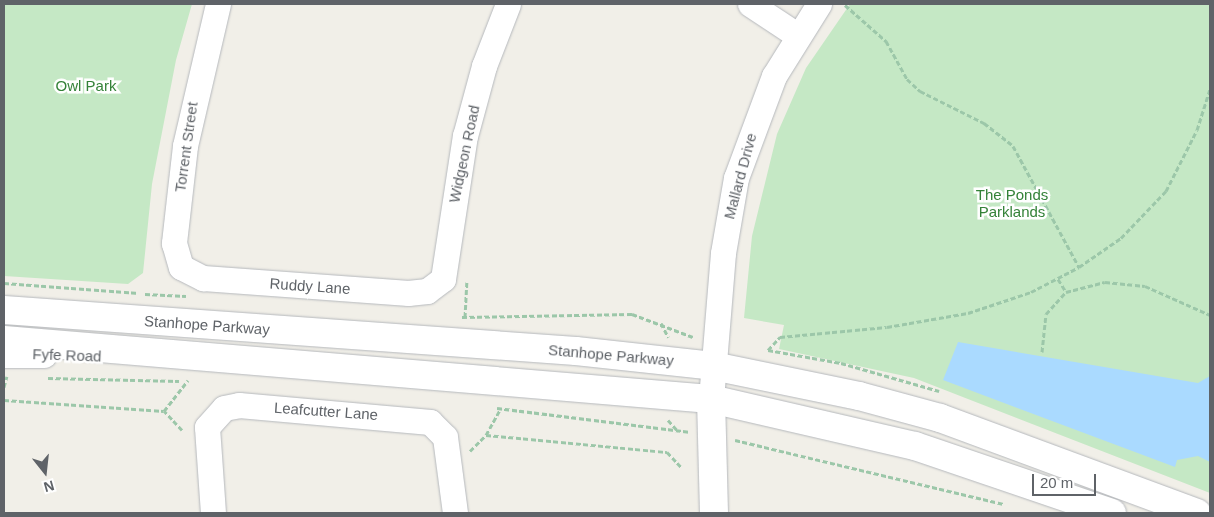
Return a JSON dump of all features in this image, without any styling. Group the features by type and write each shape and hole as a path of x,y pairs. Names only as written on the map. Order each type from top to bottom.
{"main road":[{"name":"Stanhope Parkway","path":"4,310 576,351 713,366 858,396 940,418 1196,513"},
{"name":"Stanhope Parkway","path":"4,340 130,349 711,399 915,446 1112,513"},
{"path":"711,399 714,513"}],"street":[{"name":"Torrent Street","path":"203,278 181,267 174,242 190,114 218,4"},
{"name":"Widgeon Road","path":"416,293 436,286 446,269 465,136 484,66 508,4"},
{"path":"750,4 797,35"},
{"name":"Mallard Drive","path":"711,399 728,213 736,178 767,92 797,35 820,4"},
{"name":"Ruddy Lane","path":"203,278 416,293"},
{"name":"Fyfe Road","path":"6,366 103,358 130,349"},
{"name":"Leafcutter Lane","path":"214,513 206,440 213,416 239,405 415,418 440,429 447,446 454,513"}],"path":[{"path":"845,5 886,41 907,79 920,92 984,123 1013,146 1079,267"},
{"path":"767,350 780,337 887,327 968,312 1058,279 1079,267 1121,238 1166,191 1197,130 1210,89"},
{"path":"465,317 467,272"},
{"path":"1058,279 1066,292"},
{"path":"1042,352 1046,314 1066,292 1092,283 1131,283 1163,292 1210,315"},
{"path":"660,322 668,340"},
{"path":"4,388 6,366"},
{"path":"164,410 188,380"},
{"path":"4,400 164,410 182,430"},
{"path":"468,454 486,436 501,408"},
{"path":"752,443 754,434"},
{"path":"486,436 667,452 682,468"},
{"path":"742,441 1006,504"}],"green space":[{"name":"Owl Park","path":"4,4 192,4 176,60 152,184 143,273 128,284 4,276"},
{"name":"The Ponds Parklands","path":"850,4 1210,4 1210,493 914,378 779,349 784,325 744,318 752,236 777,134 806,68"}],"water":[{"path":"958,342 1198,383 1210,376 1210,462 1198,456 1177,460 1175,467 943,380"}]}
